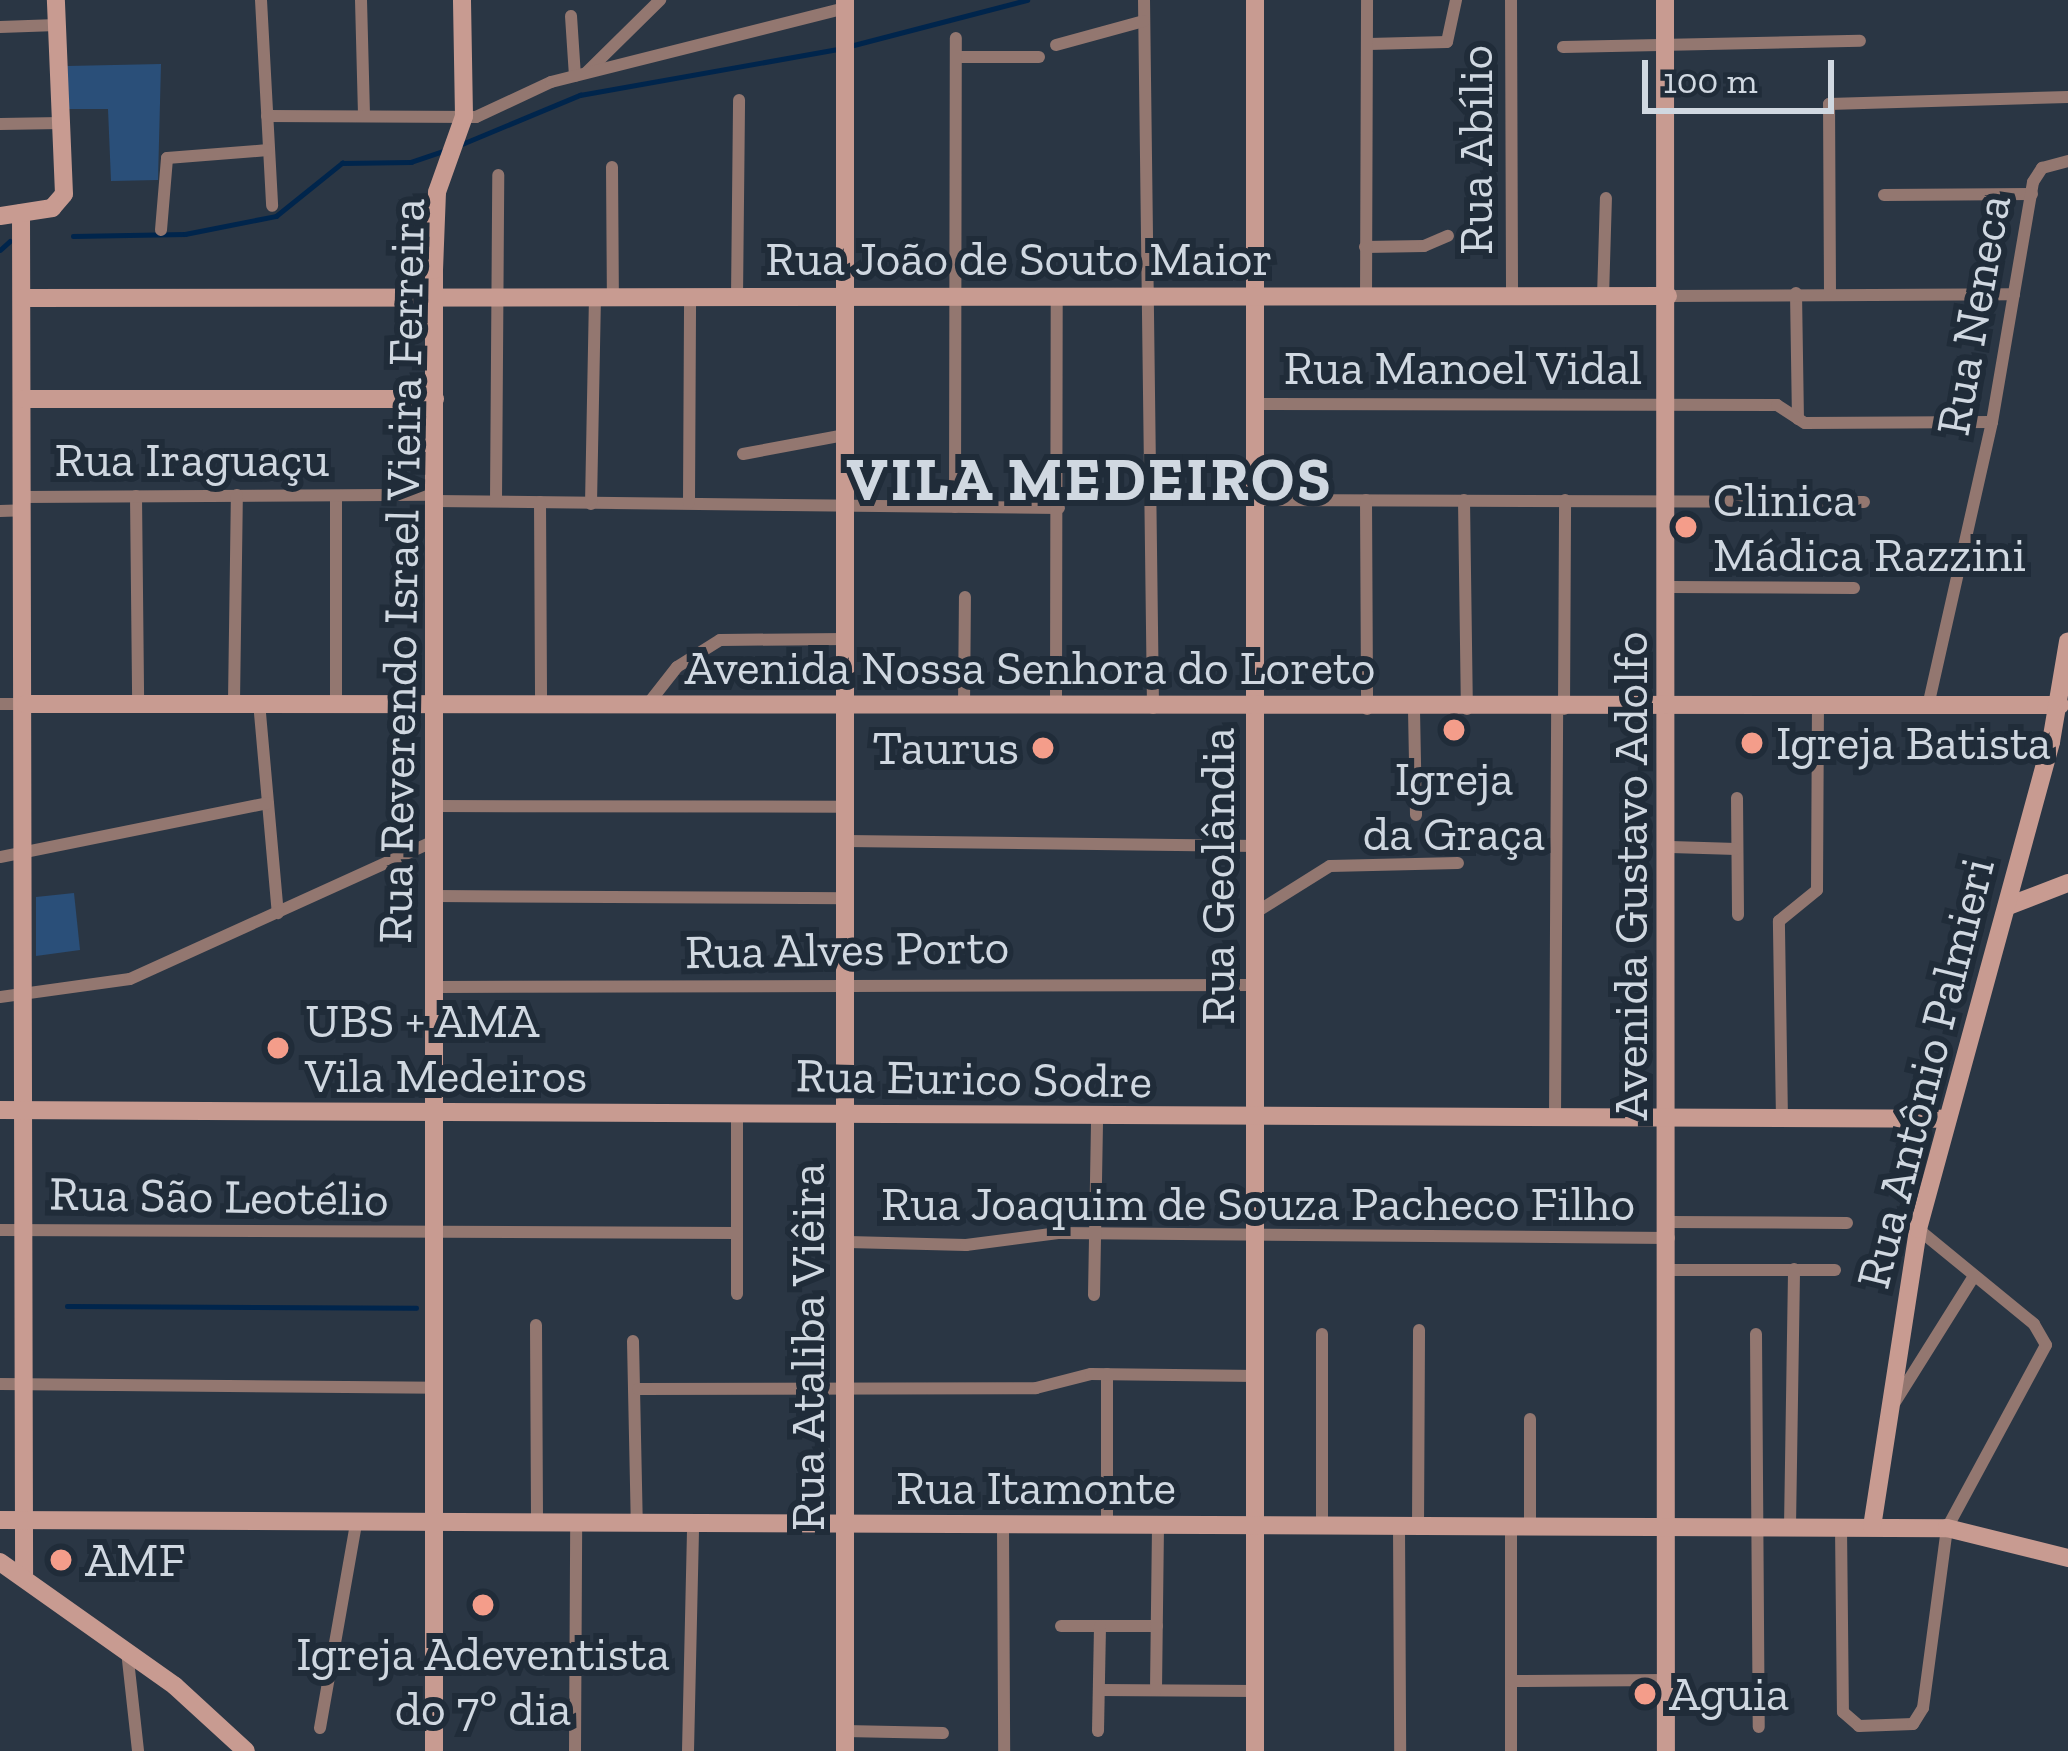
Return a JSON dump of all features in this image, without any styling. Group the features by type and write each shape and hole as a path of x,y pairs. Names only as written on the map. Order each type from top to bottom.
{"street":[{"path":"0,216 58,205 61,123 56,0"},
{"path":"261,0 272,206"},
{"path":"361,0 364,115"},
{"name":"Rua Reverendo Israel Vieira Ferreira","path":"434,1751 439,1116 432,701 434,297 441,181 460,142 464,116 462,0"},
{"path":"581,74 660,0"},
{"path":"1144,0 1145,281 1152,300 1153,708"},
{"name":"Rua Geolândia","path":"1255,0 1259,1120 1255,1751"},
{"path":"1366,300 1367,0"},
{"path":"1369,44 1447,42 1456,0"},
{"name":"Rua Abílio","path":"1511,0 1512,299"},
{"name":"Avenida Gustavo Adolfo","path":"1665,0 1671,709 1666,1751"},
{"path":"267,116 464,116 581,74 845,4"},
{"name":"Rua Ataliba Viêira","path":"845,4 849,989 845,1741"},
{"path":"571,16 581,74"},
{"path":"1056,45 1144,21"},
{"path":"0,27 57,25"},
{"path":"955,507 956,38"},
{"path":"1563,47 1860,41"},
{"path":"956,57 1039,57"},
{"path":"1830,292 1826,109 1841,101 2068,97"},
{"path":"737,297 739,100"},
{"path":"0,124 61,123"},
{"path":"161,230 163,162 268,150"},
{"name":"Rua Neneca","path":"1928,706 1992,422 2036,174 2064,162"},
{"path":"591,504 612,167"},
{"path":"496,501 498,175"},
{"path":"1884,195 2032,194"},
{"path":"1603,297 1606,197"},
{"path":"21,213 25,856 10,996 21,1111 10,1230 22,1384 23,1573"},
{"path":"1365,247 1424,246 1448,236"},
{"name":"Rua João de Souto Maior","path":"23,298 1366,300 1830,292 2014,294"},
{"path":"1796,293 1798,419"},
{"path":"689,503 690,296"},
{"path":"1056,707 1057,299"},
{"path":"22,399 436,399"},
{"name":"Rua Manoel Vidal","path":"1257,404 1777,404 1798,419 1992,422"},
{"path":"743,454 845,435"},
{"path":"234,702 237,495"},
{"name":"Rua Iraguaçu","path":"0,511 22,504 136,496 237,495 1059,508"},
{"path":"136,496 138,703"},
{"path":"336,496 336,703"},
{"path":"1258,500 1864,502"},
{"path":"1366,500 1367,710"},
{"path":"1463,500 1467,710"},
{"path":"1555,1120 1565,500"},
{"path":"540,502 541,702"},
{"path":"1670,587 1854,588"},
{"path":"964,706 965,598"},
{"path":"648,704 677,667 720,640 846,639"},
{"name":"Rua Antônio Palmieri","path":"1872,1527 1885,1417 1918,1228 2060,705 2068,641"},
{"name":"Avenida Nossa Senhora do Loreto","path":"0,704 432,701 1367,710 2060,705"},
{"path":"259,702 278,913"},
{"path":"1782,1120 1779,921 1817,890 1818,705"},
{"path":"1414,710 1416,814"},
{"path":"1737,798 1738,915"},
{"path":"0,857 25,856 268,802"},
{"path":"434,806 846,807"},
{"path":"10,996 130,979 434,841"},
{"path":"846,841 1257,846"},
{"path":"1671,847 1736,849"},
{"path":"1258,911 1330,866 1458,863"},
{"path":"2008,906 2068,883"},
{"path":"435,896 847,898"},
{"name":"Rua Alves Porto","path":"436,987 1258,985"},
{"name":"Rua Eurico Sodre","path":"0,1110 1259,1120 1947,1119"},
{"path":"737,1116 737,1294"},
{"path":"1094,1295 1096,1119"},
{"name":"Rua Joaquim de Souza Pacheco Filho","path":"848,1243 966,1244 1095,1233 1669,1230 1846,1223"},
{"path":"1841,1527 1843,1712 1859,1726 1898,1726 1921,1715 1947,1528 2046,1345 2034,1324 1918,1228"},
{"name":"Rua São Leotélio","path":"10,1230 438,1235 737,1232"},
{"path":"1790,1527 1794,1269"},
{"path":"1669,1270 1835,1270"},
{"path":"1885,1417 1974,1276"},
{"path":"536,1324 537,1525"},
{"path":"1400,1751 1419,1330"},
{"path":"1322,1334 1322,1527"},
{"path":"1756,1334 1759,1727"},
{"path":"633,1341 638,1389 637,1526"},
{"path":"638,1389 1036,1388 1107,1374 1258,1376"},
{"path":"1107,1374 1108,1527"},
{"path":"0,1384 438,1388"},
{"path":"1511,1751 1510,1681 1531,1419"},
{"name":"Rua Itamonte","path":"0,1520 848,1528 1947,1528 2068,1558"},
{"path":"320,1728 356,1524"},
{"path":"574,1751 577,1525"},
{"path":"688,1751 693,1526"},
{"path":"1003,1527 1004,1751"},
{"path":"1156,1690 1158,1527"},
{"path":"0,1552 127,1649 246,1751"},
{"path":"0,1562 23,1573"},
{"path":"1061,1626 1157,1626"},
{"path":"1098,1730 1100,1626"},
{"path":"127,1649 138,1751"},
{"path":"1510,1681 1666,1679"},
{"path":"1099,1690 1256,1691"},
{"path":"845,1741 943,1733"}],"shaded area":[{"path":"161,64 158,180 111,181 108,109 69,109 67,66"},
{"path":"74,893 80,950 36,956 36,897"}],"waterway":[{"path":"850,46 1027,0"},
{"path":"462,144 580,95 839,49"},
{"path":"73,236 185,234 276,216 342,163 411,162 446,150"},
{"path":"0,250 10,241"},
{"path":"67,1306 416,1308"}],"place":[{"name":"Clinica Mádica Razzini","path":"1686,527"},
{"name":"Igreja da Graça","path":"1454,730"},
{"name":"Igreja Batista","path":"1752,743"},
{"name":"Taurus","path":"1043,748"},
{"name":"UBS + AMA Vila Medeiros","path":"278,1048"},
{"name":"AMF","path":"61,1560"},
{"name":"Igreja Adeventista do 7º dia","path":"483,1605"},
{"name":"Aguia","path":"1645,1694"}],"district":[{"name":"VILA MEDEIROS","path":"1090,479"}]}
